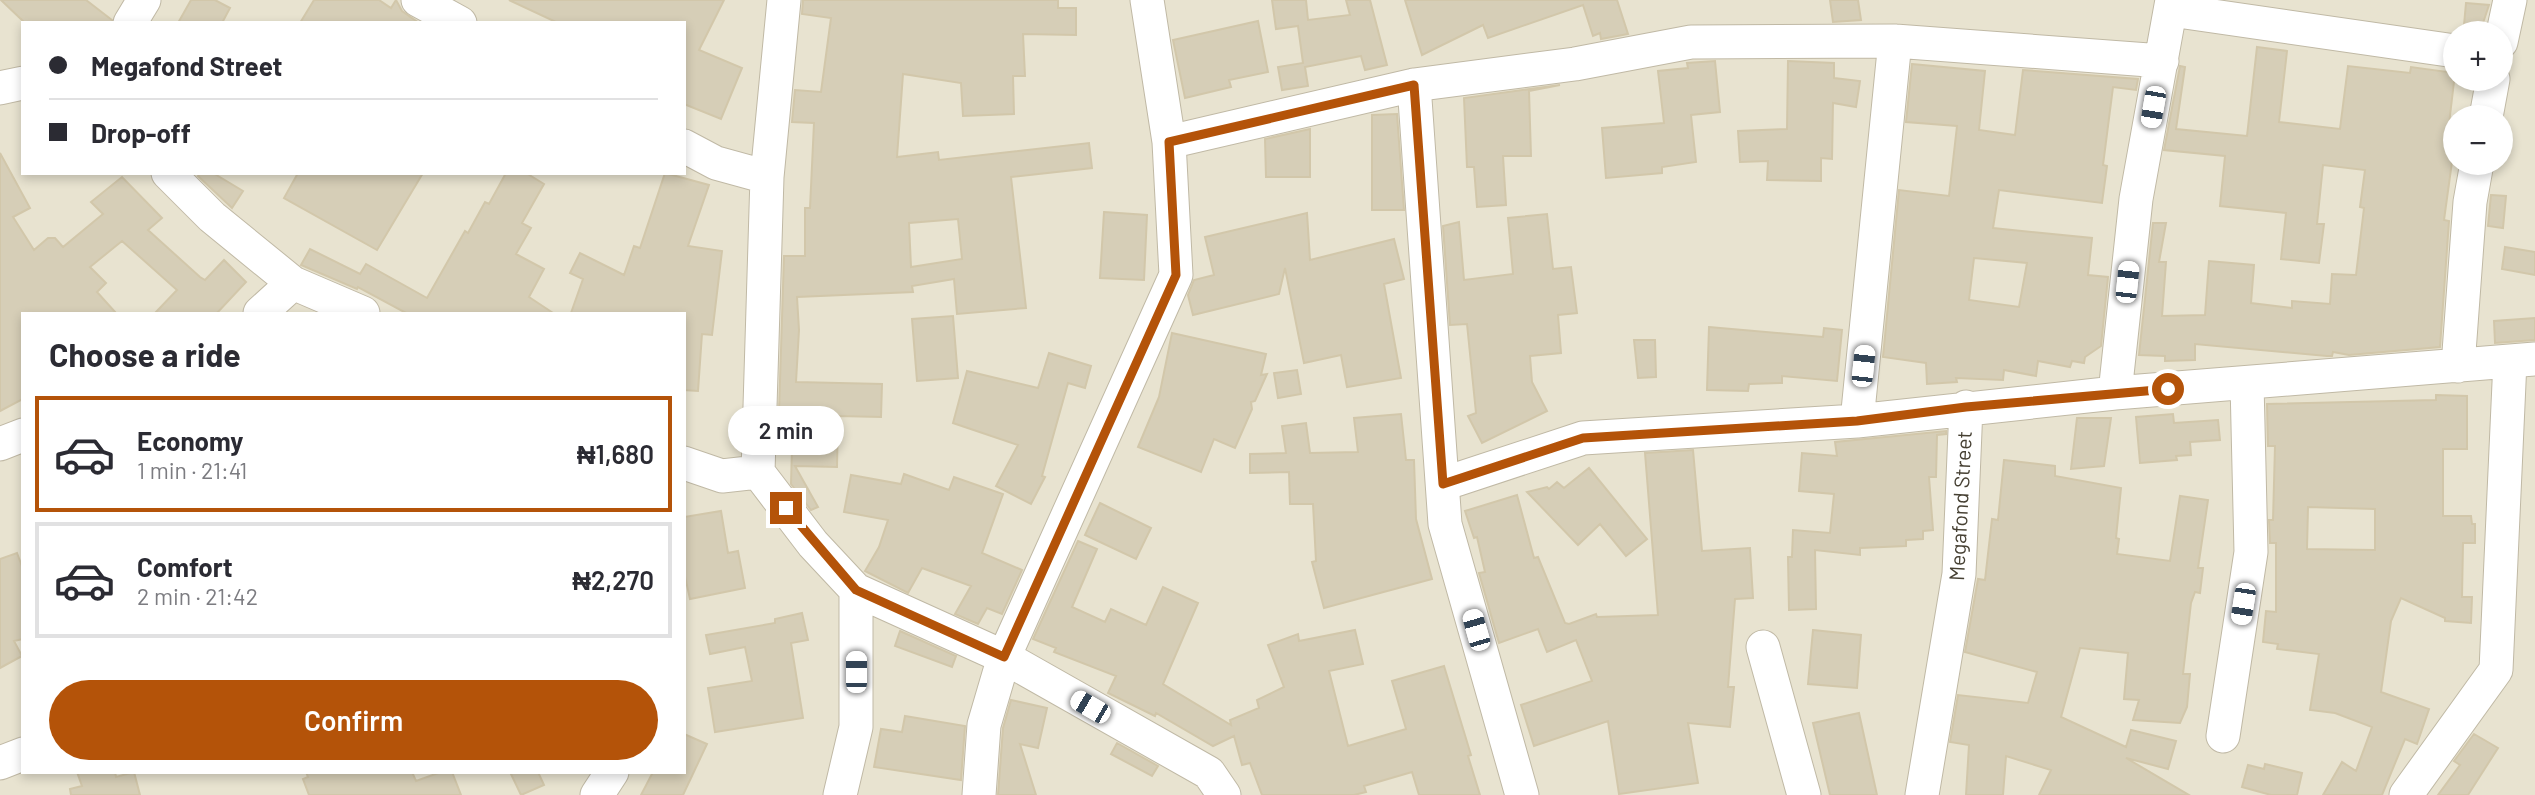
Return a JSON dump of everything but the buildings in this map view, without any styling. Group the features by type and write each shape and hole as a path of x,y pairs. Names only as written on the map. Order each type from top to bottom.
{"street":[{"path":"131,21 144,0"},
{"path":"418,0 456,21"},
{"path":"784,0 767,177 758,472 813,544 856,590 1004,657 1209,774 1224,795"},
{"path":"979,795 984,725 1004,657 1176,275 1169,142 1147,0"},
{"path":"2506,21 2510,0"},
{"path":"2115,393 2136,199 2172,5 2443,49"},
{"path":"1169,142 1414,85 1575,64 1691,42 1895,41 2162,61"},
{"path":"1857,421 1895,41"},
{"path":"0,88 21,83"},
{"path":"1414,85 1445,524 1521,795"},
{"path":"686,147 716,163 767,177"},
{"path":"170,175 212,217 293,283 361,312"},
{"path":"2458,366 2470,202 2475,175"},
{"path":"261,312 293,283"},
{"path":"2406,795 2496,670 2523,360"},
{"name":"Megafond Street","path":"1922,795 1959,574 1966,407 2523,360"},
{"path":"2223,736 2251,552 2247,383"},
{"path":"1443,484 1583,438 1857,421 1966,407"},
{"path":"0,444 21,436"},
{"path":"686,464 722,476 758,472"},
{"path":"840,795 856,727 856,590"},
{"path":"1763,647 1804,795"},
{"path":"0,763 21,755"},
{"path":"597,795 611,774"}],"shaded area":[{"path":"0,0 2535,0 2535,795 0,795"}],"route":[{"path":"786,508 813,544 856,590 1004,657 1176,275 1169,142 1414,85 1443,484 1583,438 1857,421 1966,407 2168,389"}]}
